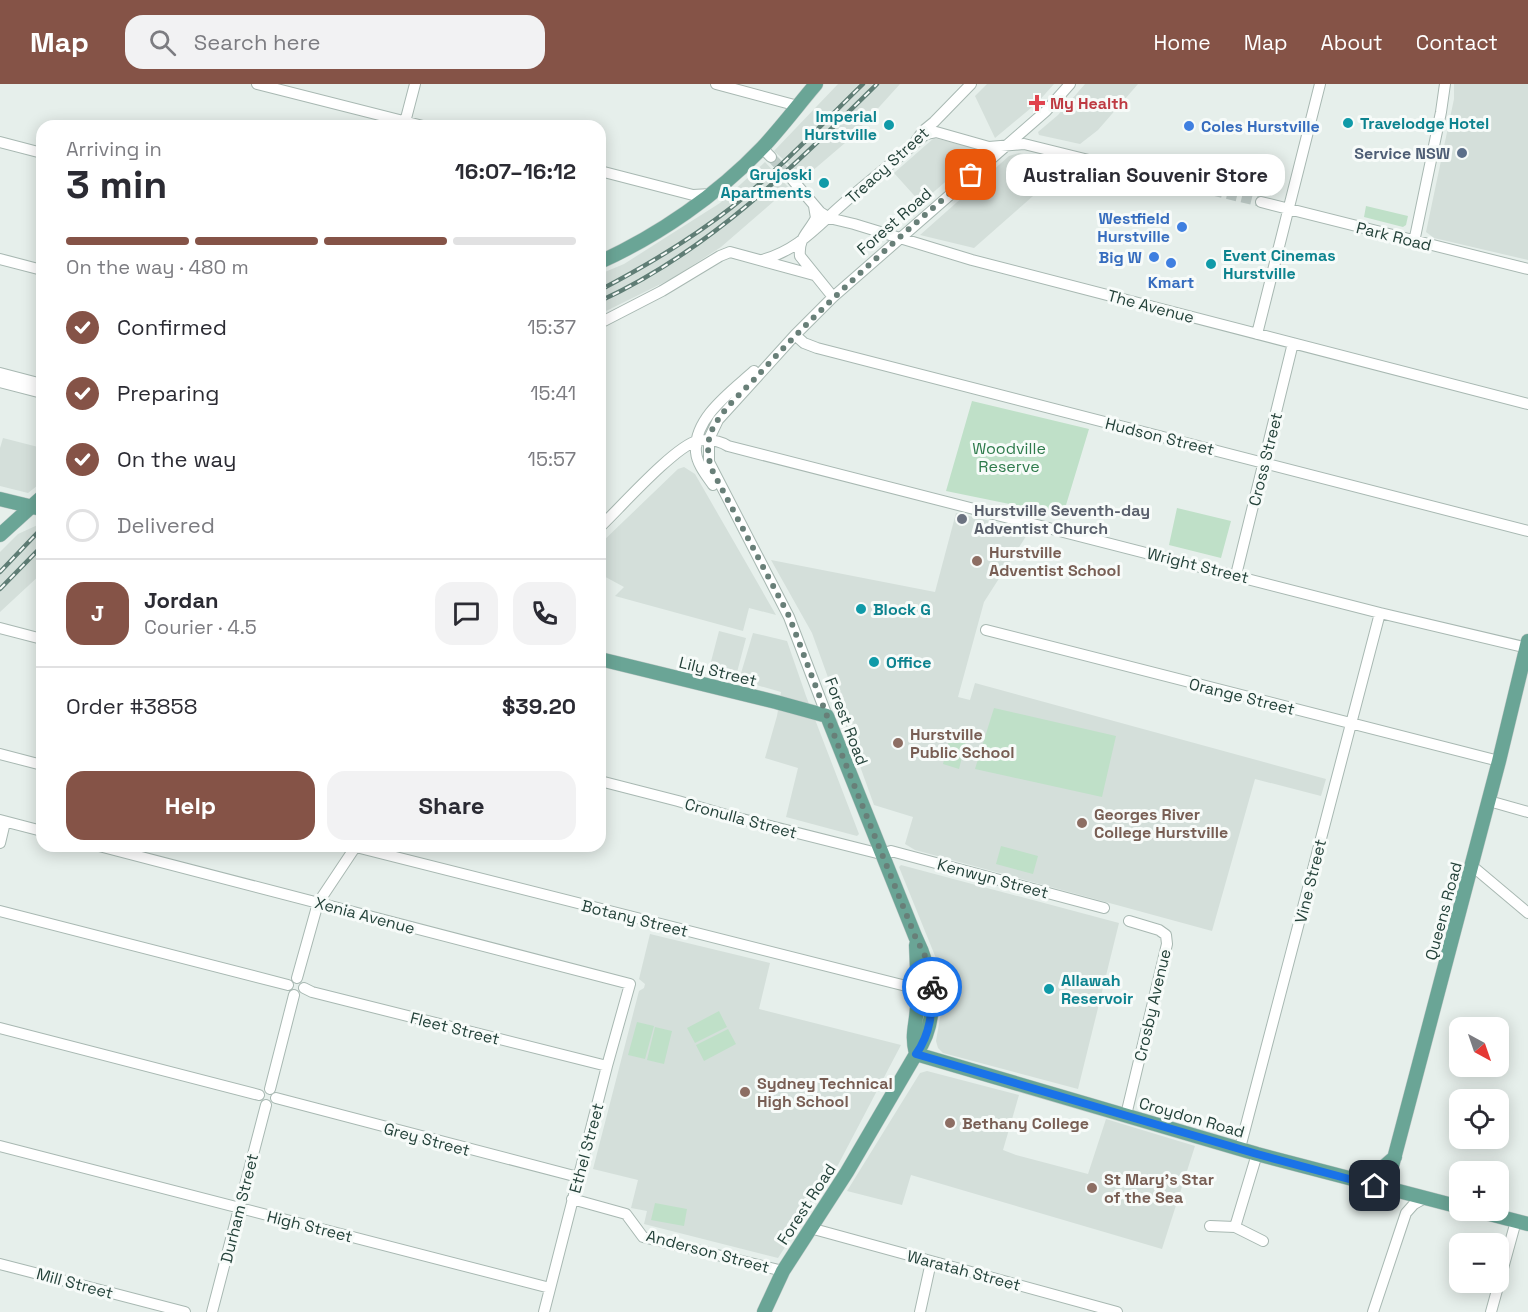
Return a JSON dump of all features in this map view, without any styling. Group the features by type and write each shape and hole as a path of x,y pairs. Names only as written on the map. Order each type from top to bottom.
{"main road":[{"path":"606,259 634,245 690,209 766,153 798,105 816,84"},
{"path":"0,499 36,504"},
{"path":"0,535 36,506"},
{"name":"Queens Road","path":"1386,1189 1528,646"},
{"name":"Lily Street","path":"606,660 827,716"},
{"name":"Forest Road","path":"764,1312 783,1271 870,1134 926,1040 931,1014 932,986 925,956 881,854 827,716"},
{"name":"Forest Road","path":"915,936 918,989 912,1038 916,1054"},
{"name":"Croydon Road","path":"916,1054 1257,1154 1449,1204"},
{"path":"1353,1180 1380,1170 1395,1157"}],"street":[{"path":"257,84 389,120"},
{"path":"405,120 415,84"},
{"path":"716,84 798,105"},
{"name":"Treacy Street","path":"762,260 801,243 914,144 923,131 971,84"},
{"name":"Forest Road","path":"827,716 789,616 713,472 709,462 708,445 712,429 819,310 1046,111 1070,84"},
{"path":"1257,334 1320,84"},
{"path":"1414,242 1442,112 1445,84"},
{"path":"914,144 926,134 936,132 985,146 1017,143 1198,187"},
{"path":"0,142 36,151"},
{"path":"606,173 693,195 711,194"},
{"path":"791,178 820,212 829,218"},
{"path":"671,190 683,199 690,209"},
{"path":"811,200 823,207 830,207 854,196"},
{"path":"854,196 847,204 854,224"},
{"path":"811,200 817,214 812,225 805,231 800,256 833,297"},
{"name":"Park Road","path":"1261,202 1528,269"},
{"name":"The Avenue","path":"829,218 972,260 1528,404"},
{"path":"785,251 783,260 786,269"},
{"path":"606,320 662,291 720,256 735,252 817,278"},
{"path":"0,259 36,268"},
{"path":"817,278 822,295 819,310"},
{"name":"Forest Road","path":"738,521 705,473 696,453 700,430 707,417 717,406 795,335"},
{"name":"Hudson Street","path":"795,335 810,346 1528,531"},
{"name":"Cross Street","path":"1236,575 1293,344"},
{"path":"0,373 36,382"},
{"path":"0,382 36,391"},
{"path":"606,516 686,446 697,441 708,445"},
{"path":"669,459 696,453 708,445"},
{"name":"Wright Street","path":"708,445 728,446 1380,613 1528,646"},
{"name":"Vine Street","path":"1240,1148 1380,613"},
{"path":"0,628 36,637"},
{"name":"Orange Street","path":"986,630 1499,761"},
{"path":"0,754 36,763"},
{"name":"Cronulla Street","path":"606,783 881,854"},
{"path":"1488,801 1528,812"},
{"path":"0,843 3,821 36,829"},
{"name":"Kenwyn Street","path":"881,854 891,851 1104,908"},
{"name":"Xenia Avenue","path":"122,852 630,984"},
{"path":"294,995 288,990 293,982 318,903 351,852"},
{"name":"Botany Street","path":"379,852 918,989"},
{"path":"1472,865 1528,913"},
{"path":"0,911 293,982 302,981 304,988 302,993 294,995"},
{"name":"Crosby Avenue","path":"1126,1115 1167,940 1164,932 1129,921"},
{"name":"Ethel Street","path":"544,1312 630,984"},
{"name":"Fleet Street","path":"304,988 312,992 607,1066"},
{"path":"273,1093 262,1090 259,1095 260,1100 266,1105 271,1104 294,995"},
{"path":"0,1028 259,1095"},
{"name":"Grey Street","path":"273,1093 578,1177"},
{"name":"Durham Street","path":"212,1312 266,1105"},
{"name":"High Street","path":"0,1146 550,1288"},
{"path":"1235,1227 1257,1154"},
{"path":"1373,1312 1406,1213 1414,1204 1425,1198"},
{"name":"Anderson Street","path":"572,1199 626,1214 643,1237 783,1271"},
{"path":"1491,1312 1522,1223"},
{"path":"1210,1226 1235,1227 1263,1241"},
{"name":"Waratah Street","path":"810,1228 1117,1312"},
{"path":"920,1312 931,1262"},
{"name":"Mill Street","path":"0,1264 185,1312"}],"shaded area":[{"path":"838,84 900,84 852,137 804,178 774,151"},
{"path":"987,84 1054,84 1037,103 995,138 975,96"},
{"path":"1085,84 1138,84 1098,130 1080,144 1039,135 1038,132 1058,115"},
{"path":"1454,84 1528,84 1528,260 1434,238 1426,232 1454,99"},
{"path":"934,138 982,150 921,203 894,173"},
{"path":"1019,153 1064,164 1066,167 974,248 920,235 1009,156"},
{"path":"765,162 789,188 721,247 673,278 606,311 606,272 624,264 720,203"},
{"path":"3,438 36,446 36,487 28,493 0,486 0,448"},
{"path":"684,467 695,474 776,615 749,608 743,631 615,596 624,587 606,577 606,538 678,469"},
{"name":"Georges River College Hurstville","path":"956,513 1030,530 984,602 958,697 970,700 975,683 1326,779 1321,796 1255,779 1212,931 915,850 905,844 913,817 874,805 812,633 771,560 935,592"},
{"path":"36,526 36,579 0,612 0,552 18,534"},
{"path":"719,631 746,638 735,680 708,673"},
{"path":"753,633 787,641 859,834 857,836 786,817 798,768 765,758 781,692 739,680"},
{"name":"Allawah Reservoir","path":"901,865 1119,923 1078,1089 943,1053 938,1048 936,1041 946,983 899,867"},
{"name":"Sydney Technical High School","path":"650,934 770,963 759,1009 901,1045 838,1165 778,1258 644,1224 647,1211 631,1208 638,1180 593,1169 639,991 644,988 645,984 639,979"},
{"path":"927,1071 1019,1095 1003,1150 1016,1155 1088,1174 1106,1119 1195,1146 1162,1249 911,1175 902,1205 847,1191 920,1073"}],"green space":[{"path":"1366,206 1408,216 1406,225 1403,227 1364,217"},
{"name":"Woodville Reserve","path":"972,401 1089,429 1063,515 946,491"},
{"path":"1177,508 1231,521 1221,558 1169,545"},
{"path":"994,708 1116,736 1102,797 975,769"},
{"path":"951,732 967,737 959,769 943,764"},
{"path":"1001,846 1038,856 1033,874 996,864"},
{"path":"719,1011 727,1027 695,1043 687,1028"},
{"path":"637,1022 654,1026 645,1059 628,1055"},
{"path":"655,1027 672,1031 664,1064 647,1060"},
{"path":"728,1029 736,1044 704,1061 696,1045"},
{"path":"655,1203 687,1209 684,1226 651,1220"}],"tunnel":[{"path":"771,157 791,178"},
{"path":"1198,187 1261,202"}],"railway":[{"path":"606,287 668,252 732,207 783,163 863,84"},
{"path":"606,298 640,281 677,258 748,205 814,146 877,84"},
{"path":"0,572 36,534"},
{"path":"0,589 36,552"}],"way so far":[{"path":"932,987 925,956 838,745 789,616 713,472 708,450 712,429 718,420 795,335 833,297 971,175"}],"place":[{"name":"My Health","path":"1037,103"},
{"name":"Travelodge Hotel","path":"1348,123"},
{"name":"Imperial Hurstville","path":"889,125"},
{"name":"Coles Hurstville","path":"1189,126"},
{"name":"Service NSW","path":"1462,153"},
{"name":"Australian Souvenir Store","path":"971,175"},
{"name":"Grujoski Apartments","path":"824,183"},
{"name":"Westfield Hurstville","path":"1182,227"},
{"name":"Big W","path":"1154,257"},
{"name":"Kmart","path":"1171,263"},
{"name":"Event Cinemas Hurstville","path":"1211,264"},
{"name":"Hurstville Seventh-day Adventist Church","path":"962,519"},
{"name":"Hurstville Adventist School","path":"977,561"},
{"name":"Block G","path":"861,609"},
{"name":"Office","path":"874,662"},
{"name":"Hurstville Public School","path":"898,743"},
{"name":"Georges River College Hurstville","path":"1082,823"},
{"name":"Allawah Reservoir","path":"1049,989"},
{"name":"Sydney Technical High School","path":"745,1092"},
{"name":"Bethany College","path":"950,1123"},
{"name":"St Mary's Star of the Sea","path":"1092,1188"}],"route":[{"path":"932,987 931,1014 926,1040 916,1054 1257,1154 1375,1186"}]}
